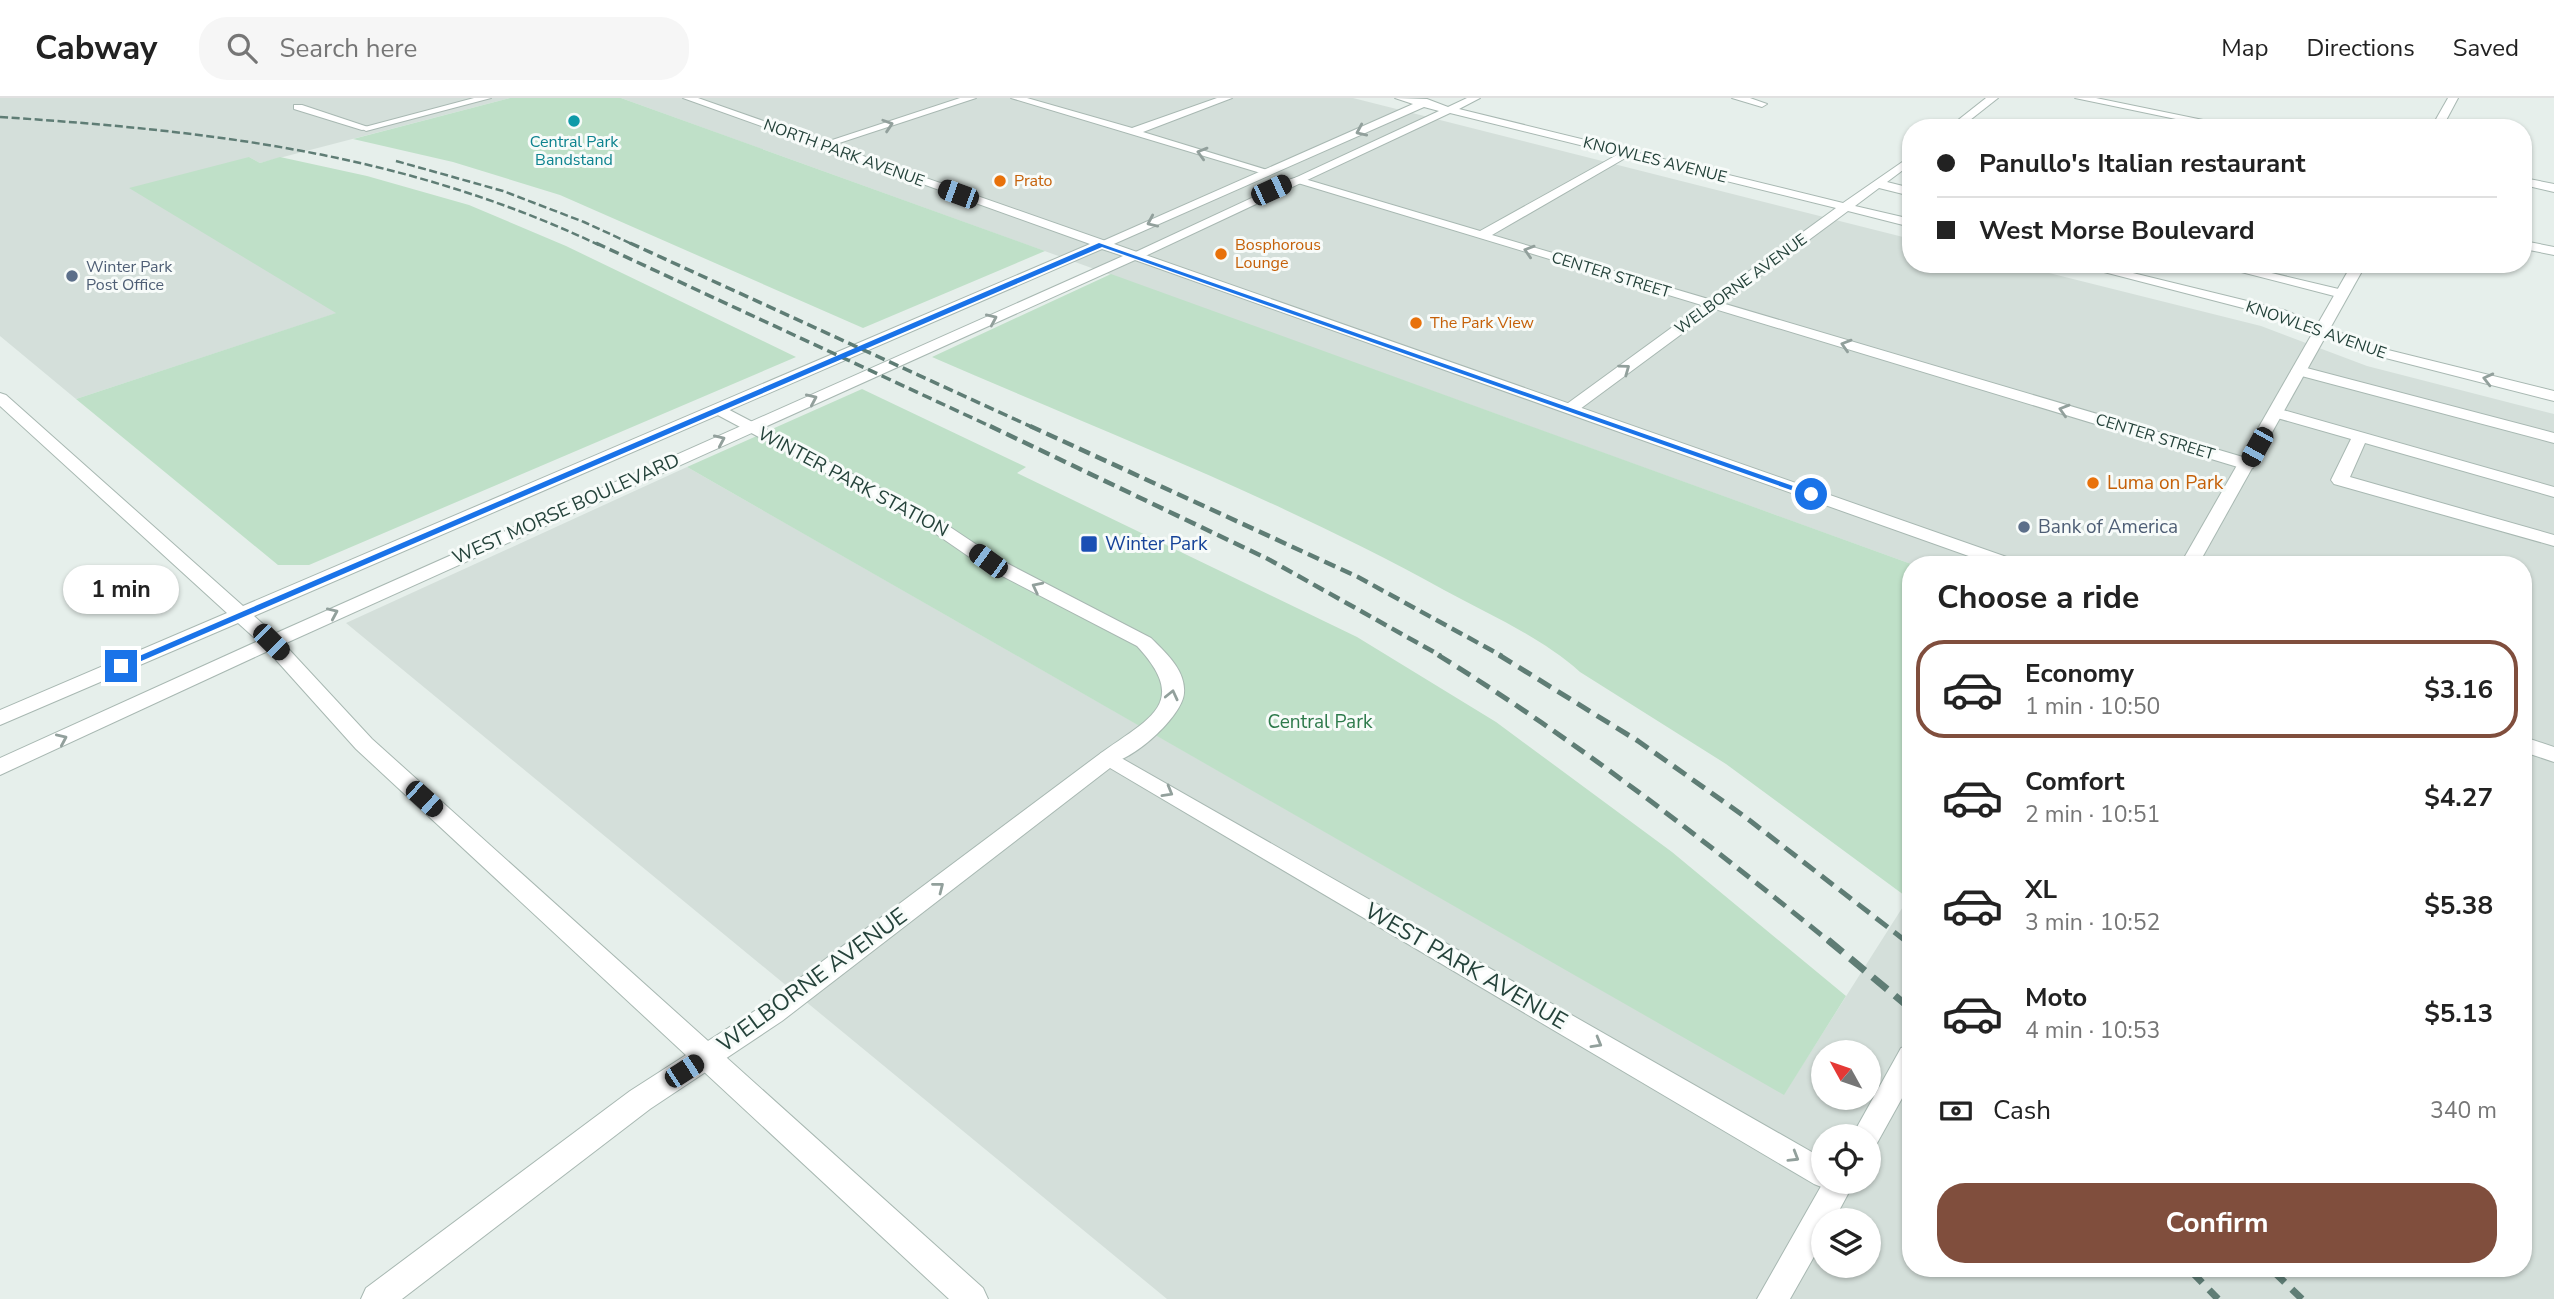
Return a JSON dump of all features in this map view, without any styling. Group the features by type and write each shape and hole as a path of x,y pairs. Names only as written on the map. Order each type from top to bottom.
{"street":[{"path":"298,107 366,128 486,98"},
{"name":"NORTH PARK AVENUE","path":"688,98 1986,556"},
{"path":"823,145 971,98"},
{"name":"CENTER STREET","path":"1016,98 2247,464"},
{"path":"1132,132 1227,98"},
{"name":"KNOWLES AVENUE","path":"1399,98 1902,221"},
{"name":"WEST MORSE BOULEVARD","path":"0,718 1436,98"},
{"name":"WEST MORSE BOULEVARD","path":"0,767 271,642 1134,256 1475,98"},
{"path":"1737,98 1762,104"},
{"path":"1965,119 1993,98"},
{"path":"2080,98 2190,119"},
{"path":"2441,119 2453,98"},
{"path":"1481,236 1628,153"},
{"name":"WELBORNE AVENUE","path":"1570,409 1902,166"},
{"path":"1878,184 1902,190"},
{"path":"2532,184 2554,188"},
{"path":"2532,247 2554,251"},
{"name":"KNOWLES AVENUE","path":"2116,273 2279,313 2371,350 2554,396"},
{"path":"2254,273 2342,294"},
{"path":"2194,556 2354,273"},
{"path":"2299,371 2554,438"},
{"path":"0,398 271,642 364,744 972,1299"},
{"name":"WINTER PARK STATION","path":"718,410 929,520 988,561 1144,642 1161,657 1174,677 1175,685 1175,693 1165,716 1109,758"},
{"path":"2276,413 2554,492"},
{"path":"2360,437 2340,480 2554,541"},
{"path":"598,460 632,480"},
{"path":"2532,747 2554,755"},
{"name":"WELBORNE AVENUE","path":"377,1299 640,1100 773,1013 1109,758"},
{"name":"WEST PARK AVENUE","path":"1109,758 1811,1167"},
{"path":"1873,1124 1902,1072"},
{"path":"1773,1299 1827,1194"}],"shaded area":[{"path":"0,98 510,98 260,163 249,157 337,313 76,399 0,336"},
{"path":"621,98 1353,98 1902,237 1902,273 2049,273 2261,326 2367,366 2554,414 2554,1299 1167,1299 346,623 687,467 1784,1094 1811,1051 1811,1110 1881,1110 1881,1040 1818,1040 1902,908 1902,1277 2532,1277 2532,556 1902,556 1902,561"}],"green space":[{"path":"510,98 621,98 1045,251 863,328 560,195 453,162 353,139"},
{"path":"249,157 260,163 280,157 367,176 469,205 566,246 796,357 309,565 278,565 76,399 336,313 129,188"},
{"path":"1111,274 1902,561 1902,894 1726,764 1580,672 1565,659 1515,627 1382,557 1255,496 932,357"},
{"name":"Central Park","path":"862,389 1026,467 1017,473 1357,637 1496,722 1672,852 1846,996 1818,1040 1811,1040 1811,1052 1784,1095 687,467"}],"railway":[{"path":"0,117 156,130 232,139 306,152 453,188 526,214 599,245"},
{"path":"396,161 503,191 584,222 634,245"},
{"path":"596,243 994,428"},
{"path":"630,243 1034,428"},
{"path":"990,426 1268,559 1441,656"},
{"path":"1030,426 1358,577 1502,656"},
{"path":"1438,655 1589,756 1735,866 1830,942"},
{"path":"1499,655 1638,741 1744,816 1902,938"},
{"path":"1828,940 1902,1002"},
{"path":"2197,1277 2218,1299"},
{"path":"2279,1277 2302,1299"}],"place":[{"name":"Central Park Bandstand","path":"574,121"},
{"name":"Prato","path":"1000,181"},
{"name":"Bosphorous Lounge","path":"1221,254"},
{"name":"Winter Park Post Office","path":"72,276"},
{"name":"The Park View","path":"1416,323"},
{"name":"Luma on Park","path":"2093,483"},
{"name":"Bank of America","path":"2024,527"},
{"name":"Winter Park","path":"1089,544"}],"route":[{"path":"121,666 1102,244 1811,494"}]}
